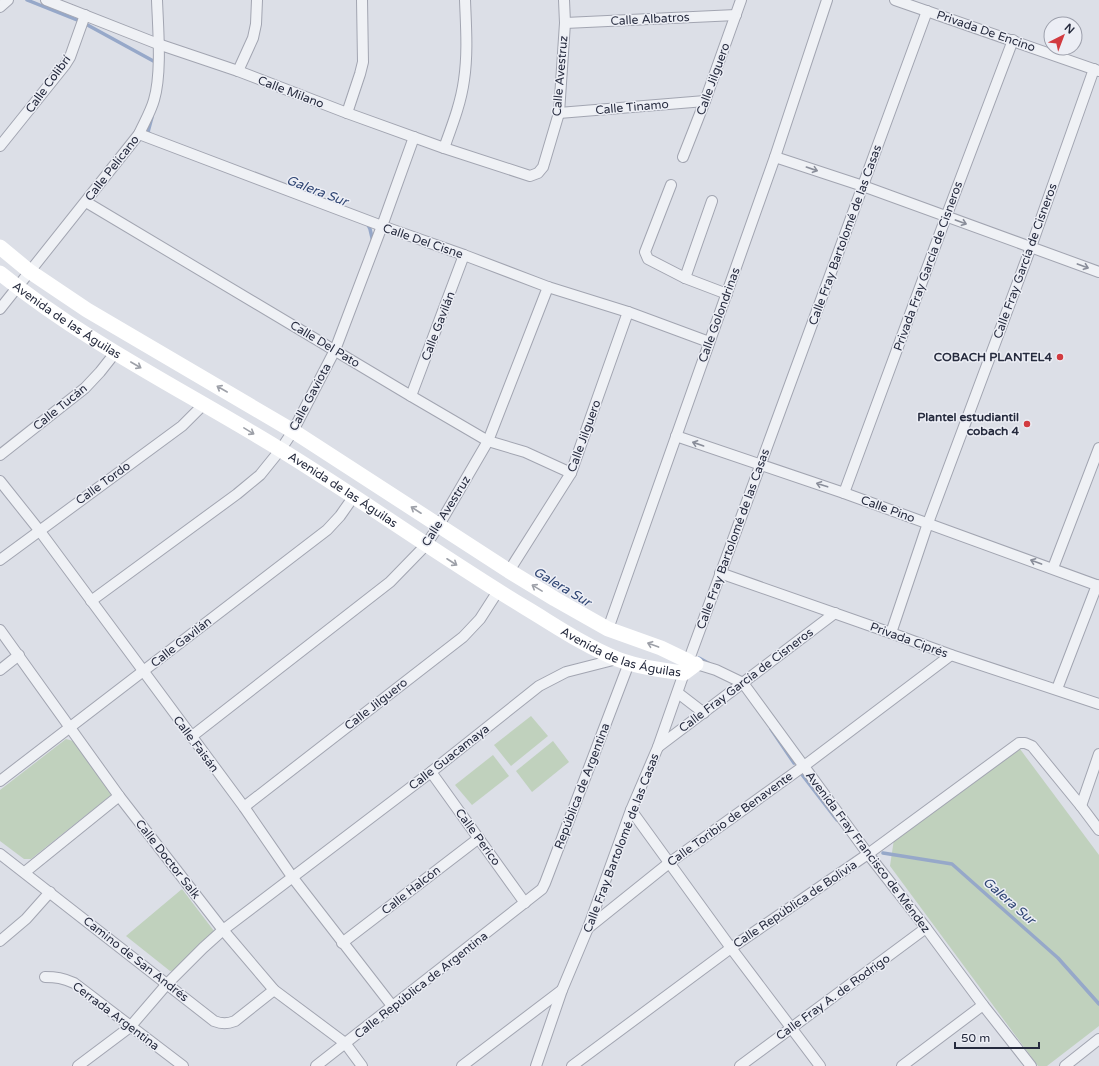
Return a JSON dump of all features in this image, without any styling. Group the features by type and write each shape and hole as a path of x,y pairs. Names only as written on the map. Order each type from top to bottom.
{"street":[{"path":"0,7 8,0"},
{"name":"Calle Milano","path":"46,0 158,44 238,71 444,148 526,176 534,175 538,172"},
{"name":"Calle Pelícano","path":"0,309 139,134 154,101 156,93 158,44 157,0"},
{"path":"238,71 253,38 256,24 257,0"},
{"path":"347,113 363,62 362,0"},
{"path":"444,148 457,111 464,81 467,52 466,0"},
{"name":"Calle Avestruz","path":"538,172 543,167 559,113 565,23 564,0"},
{"name":"Calle Jilguero","path":"683,157 705,101 741,0"},
{"name":"Calle Golondrinas","path":"608,629 727,294 827,0"},
{"name":"Privada De Encino","path":"895,0 1096,70"},
{"name":"Calle Fray Bartolomé de las Casas","path":"536,1066 562,990 588,928 631,810 658,747 689,666 720,573 927,11"},
{"name":"Calle Colibrí","path":"0,146 65,65 70,57 85,15"},
{"name":"Calle Albatros","path":"565,23 736,15"},
{"name":"Privada Fray García de Cisneros","path":"844,493 1012,40"},
{"name":"Calle Fray García de Cisneros","path":"891,633 928,523 1096,70"},
{"name":"Calle Tinamo","path":"559,113 705,101"},
{"name":"Calle Del Cisne","path":"139,134 548,287 628,312 709,342"},
{"name":"Calle Gaviota","path":"91,601 237,494 260,474 293,431 334,350 382,226 414,137"},
{"path":"775,156 1099,272"},
{"path":"671,184 645,252 648,259 685,278 727,294"},
{"path":"685,278 712,201"},
{"name":"Calle Del Pato","path":"86,202 488,441 525,452 571,473"},
{"name":"Avenida de las Águilas","path":"0,247 29,271 87,310 293,431 509,571 608,629 661,648 689,666"},
{"name":"Calle Gavilán","path":"411,396 464,255"},
{"name":"Avenida de las Águilas","path":"0,273 66,321 115,353 280,449 498,591 589,646 623,661 648,668 689,666"},
{"name":"Calle Avestruz","path":"190,737 390,582 426,545 488,441 548,287"},
{"name":"Calle Jilguero","path":"509,571 571,473 628,312"},
{"name":"Calle Tucán","path":"0,455 85,388 115,353"},
{"name":"Calle Tordo","path":"0,560 182,426 204,404"},
{"name":"Calle Pino","path":"676,436 844,493 1098,585"},
{"path":"1053,568 1099,448"},
{"name":"Calle Faisán","path":"0,481 39,530 190,737 244,807 293,878 393,1007"},
{"name":"Calle Gavilán","path":"0,781 327,530 340,516 354,496"},
{"name":"Privada Ciprés","path":"720,573 891,633 951,656 1057,689 1099,704"},
{"path":"1057,689 1098,585"},
{"name":"Calle Jilguero","path":"244,807 463,637 480,619 498,591"},
{"name":"Calle Fray García de Cisneros","path":"658,747 835,613"},
{"name":"Calle Doctor Salk","path":"0,630 120,796 223,930 274,990 345,1044 362,1066"},
{"path":"0,670 19,655"},
{"name":"Calle Toribio de Benavente","path":"588,928 669,863 804,766 951,656"},
{"name":"Calle Guacamaya","path":"78,1066 130,1027 167,984 202,948 223,930 431,772 544,683 566,672 623,661"},
{"name":"República de Argentina","path":"525,903 538,893 545,883 623,661"},
{"name":"Avenida Fray Francisco de Méndez","path":"689,666 716,670 743,683 868,854 1031,1066"},
{"path":"678,693 704,713"},
{"name":"Calle República de Bolivia","path":"572,1066 731,948 868,854 1019,743 1025,743 1032,746 1081,806"},
{"path":"1099,754 1081,806 1099,830"},
{"name":"Calle Perico","path":"431,772 525,903"},
{"path":"25,872 120,796"},
{"path":"631,810 731,948 820,1066"},
{"name":"Calle Halcón","path":"342,943 479,838"},
{"name":"Camino de San Andrés","path":"0,854 214,1021 221,1024 235,1022 274,990"},
{"path":"0,941 26,919 50,892"},
{"name":"Calle República de Argentina","path":"316,1066 525,903"},
{"name":"Calle Fray A. de Rodrigo","path":"740,1066 926,928"},
{"name":"Cerrada Argentina","path":"45,977 56,976 74,983 183,1066"},
{"path":"462,1066 562,990"},
{"path":"902,1066 983,1005"},
{"path":"1065,1066 1099,1039"}],"green space":[{"path":"531,716 548,736 511,766 494,745"},
{"path":"66,739 73,741 112,791 110,796 31,859 24,859 0,841 0,790"},
{"path":"553,741 569,762 532,792 516,771"},
{"path":"1020,749 1099,855 1099,1026 1047,1066 1038,1066 890,866 894,839"},
{"path":"493,755 509,776 472,805 455,785"},
{"path":"182,889 214,931 199,944 177,970 170,971 126,936"}],"waterway":[{"name":"Galera Sur","path":"27,0 82,22 157,63"},
{"name":"Galera Sur","path":"151,135 148,132 152,117"},
{"name":"Galera Sur","path":"367,223 373,242"},
{"name":"Galera Sur","path":"699,658 710,664"},
{"name":"Galera Sur","path":"771,729 794,763"},
{"name":"Galera Sur","path":"800,772 837,820"},
{"name":"Galera Sur","path":"883,853 952,864 1058,958 1099,1004"}],"place":[{"name":"COBACH PLANTEL4","path":"1060,357"},
{"name":"Plantel estudiantil cobach 4","path":"1027,424"}]}
